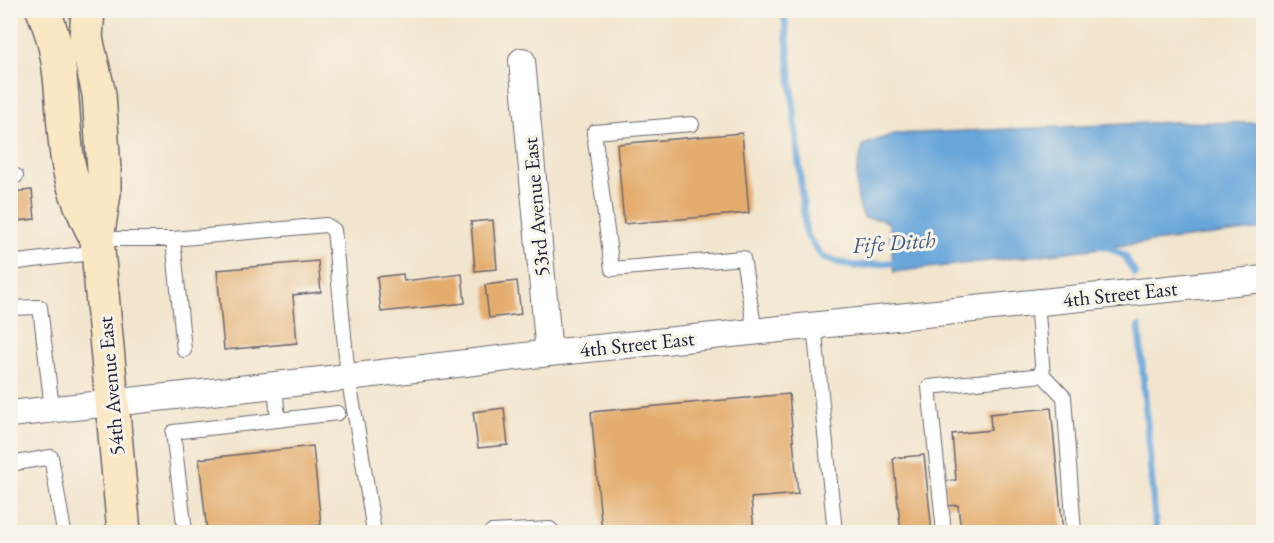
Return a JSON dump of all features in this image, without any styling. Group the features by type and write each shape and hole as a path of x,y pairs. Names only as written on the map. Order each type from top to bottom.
{"main road":[{"name":"54th Avenue East","path":"43,10 58,56 67,157 71,177 98,246"},
{"name":"54th Avenue East","path":"88,10 86,38 99,94 104,170 104,193 98,246 124,532"}],"street":[{"name":"53rd Avenue East","path":"522,61 549,353"},
{"name":"4th Street East","path":"10,414 549,353 1263,279"}],"lane":[{"path":"692,124 594,132 612,269 743,258 755,332"},
{"path":"10,263 98,246 326,225 334,230 348,377 374,532"},
{"path":"173,239 184,350"},
{"path":"1037,302 1043,375 1064,397 1074,532"},
{"path":"10,308 40,307 52,409"},
{"path":"814,325 835,532"},
{"path":"944,532 929,387 1043,375"},
{"path":"275,385 278,420"},
{"path":"185,532 173,432 338,413"},
{"path":"10,464 51,456 64,532"},
{"path":"491,532 550,529 553,532"}],"water":[{"path":"1174,122 1263,123 1263,229 894,272 889,224 881,220 865,218 860,207 857,178 858,162 863,145 894,134"}],"building":[{"path":"742,133 749,213 624,224 617,144"},
{"path":"32,190 35,219 18,221 18,224 10,225 10,192"},
{"path":"493,220 497,269 475,271 471,222"},
{"path":"318,261 321,292 293,295 297,343 224,350 217,270"},
{"path":"403,274 404,281 462,274 465,303 381,312 377,277"},
{"path":"517,281 521,314 489,318 485,285"},
{"path":"789,394 798,494 751,498 754,532 602,532 591,412"},
{"path":"504,408 508,445 478,448 473,412"},
{"path":"1051,408 1063,532 961,532 958,505 946,506 944,481 956,480 952,434 991,430 990,414"},
{"path":"313,446 321,525 260,532 207,532 199,459"},
{"path":"924,455 932,532 901,532 893,458"}],"waterway":[{"name":"Fife Ditch","path":"784,10 806,234 823,258 854,266 902,262"},
{"name":"Fife Ditch","path":"1100,245 1125,256 1135,274"},
{"name":"Fife Ditch","path":"1139,327 1156,532"}]}
